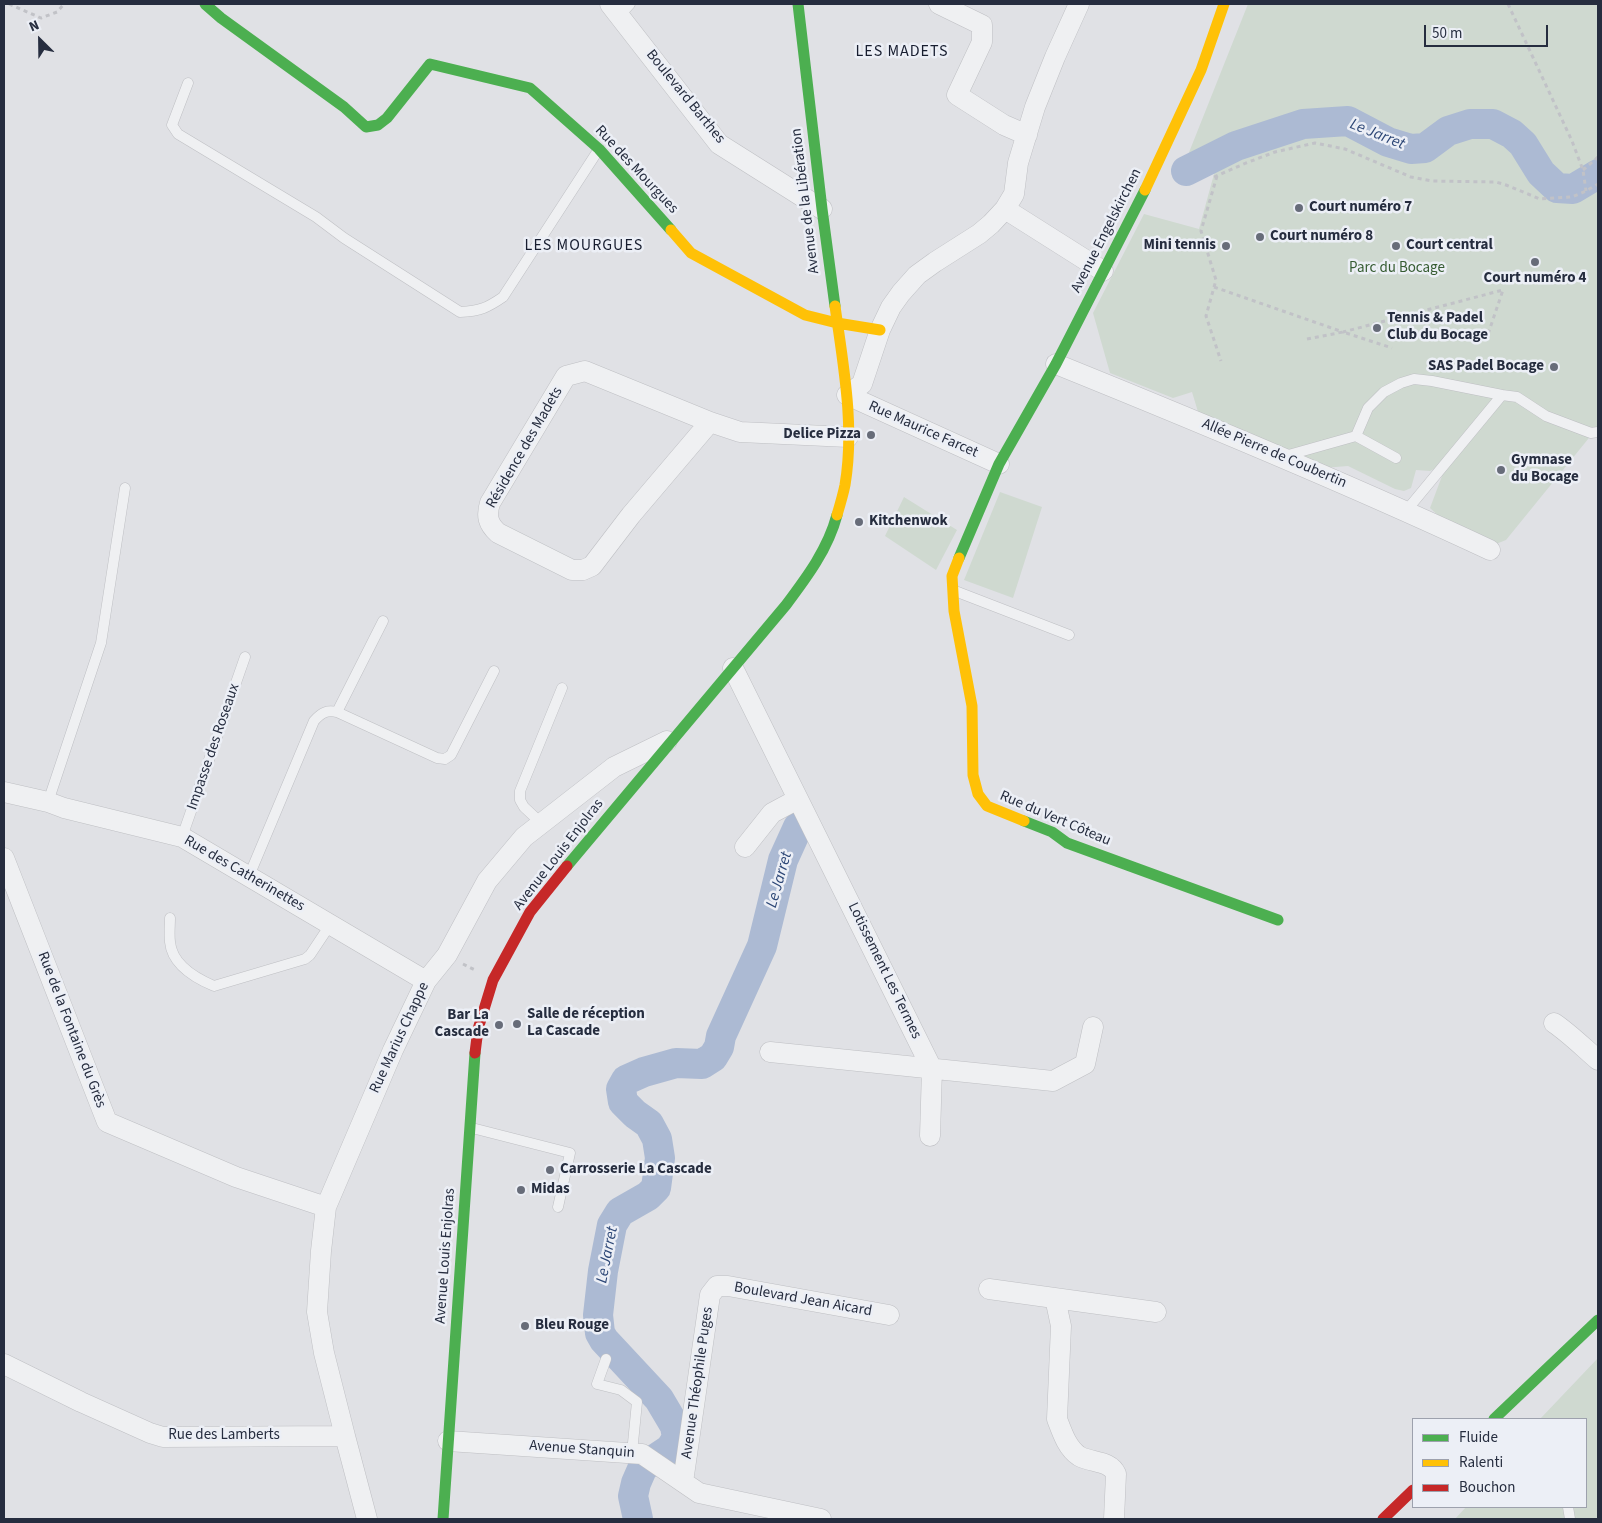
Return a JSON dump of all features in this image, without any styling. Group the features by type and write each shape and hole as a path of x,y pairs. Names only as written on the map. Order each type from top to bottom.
{"street":[{"name":"Rue des Mourgues","path":"204,4 344,107 366,127 378,125 387,118 426,66 430,64 530,88 599,148 691,253 804,315 837,324 880,330"},
{"name":"Avenue de la Libération","path":"798,4 822,209 847,395"},
{"path":"938,4 982,25 982,42 957,95 1004,125 1026,135"},
{"path":"847,395 862,384 880,330 891,307 917,275 991,224 1005,209 1014,194 1018,163 1035,107 1055,56 1079,4"},
{"name":"Avenue Engelskirchen","path":"1000,464 1056,364 1139,204 1201,70 1224,4"},
{"name":"Boulevard Barthes","path":"620,8 719,144 822,209"},
{"path":"1005,209 1103,271"},
{"name":"Allée Pierre de Coubertin","path":"1056,364 1282,457 1490,550"},
{"name":"Résidence des Madets","path":"710,422 631,515 592,566 583,570 572,570 498,533 491,526 487,511 490,503 566,376 585,371 710,422 740,432 848,437"},
{"name":"Avenue Louis Enjolras","path":"443,1519 478,1029 493,980 530,912 813,569 834,527 845,485 848,450 847,395"},
{"name":"Rue Maurice Farcet","path":"847,395 1000,464"},
{"name":"Rue du Vert Côteau","path":"1000,464 952,576 954,610 972,706 973,775 978,794 987,806 1052,832 1067,843 1278,920"},
{"name":"Lotissement Les Termes","path":"733,668 932,1069 930,1136"},
{"name":"Rue Marius Chappe","path":"345,1436 324,1353 317,1312 326,1208 393,1050 426,981 447,955 487,880 524,837 614,767 673,739"},
{"name":"Rue des Catherinettes","path":"4,792 182,837 426,981"},
{"path":"745,847 772,813 798,798"},
{"name":"Rue de la Fontaine du Grès","path":"4,858 106,1122 236,1177 326,1208"},
{"path":"1554,1023 1566,1031 1573,1040 1598,1060"},
{"path":"770,1052 1053,1081 1085,1064 1093,1027"},
{"name":"Boulevard Jean Aicard","path":"717,1286 728,1286 889,1315"},
{"name":"Avenue Théophile Puges","path":"683,1482 710,1295 717,1286"},
{"path":"989,1289 1156,1312"},
{"path":"1055,1298 1061,1326 1058,1419 1062,1432 1076,1454 1114,1469 1116,1474 1114,1519"},
{"path":"1495,1418 1598,1320"},
{"name":"Rue des Lamberts","path":"4,1364 81,1402 163,1437 345,1436"},
{"path":"345,1436 367,1519"},
{"name":"Avenue Stanquin","path":"448,1440 634,1453 664,1469 699,1493 811,1518"},
{"path":"1383,1519 1412,1491"}],"lane":[{"path":"188,83 172,125 178,134 316,217 344,238 460,312 489,307 503,297 599,148"},
{"path":"1356,436 1368,408 1384,392 1400,383 1414,379 1517,398 1553,419 1590,432 1598,432"},
{"path":"1406,511 1502,395"},
{"path":"1282,457 1356,436 1396,458"},
{"path":"48,802 101,642 125,488"},
{"path":"952,590 1069,635"},
{"path":"337,712 383,621"},
{"name":"Impasse des Roseaux","path":"182,837 245,657"},
{"path":"249,876 314,721 320,714 328,710 337,712 437,758 444,759 451,755 494,671"},
{"path":"541,823 524,807 520,800 520,791 562,688"},
{"path":"170,918 170,942 174,957 188,971 214,986 305,959 310,955 330,925"},
{"path":"471,1128 570,1152 558,1207"},
{"path":"606,1359 597,1384 622,1390 637,1402 634,1453"}],"path":[{"path":"9,4 40,18 57,12 64,4"},
{"path":"1508,4 1572,141 1583,170 1586,189"},
{"path":"1222,361 1206,316 1216,280 1201,231 1216,176 1275,152 1315,143 1345,149 1411,177 1432,181 1496,182 1540,199 1572,197 1598,184"},
{"path":"1583,170 1598,156"},
{"path":"1214,287 1392,348"},
{"path":"1307,339 1343,332 1503,290 1487,337"},
{"path":"447,955 493,980"}],"green space":[{"name":"Parc du Bocage","path":"1248,4 1598,4 1598,432 1593,433 1506,540 1496,544 1446,523 1430,508 1442,476 1434,469 1430,471 1416,470 1411,488 1404,491 1395,489 1348,466 1323,468 1199,415 1192,392 1173,398 1110,373 1093,313 1144,214 1199,229 1214,174 1189,175 1182,170"},
{"path":"1000,492 1042,507 1013,598 964,580"},
{"path":"904,497 957,530 936,570 885,536"},
{"path":"1598,1358 1598,1519 1455,1519 1465,1508 1587,1508 1587,1418 1541,1418"}],"waterway":[{"name":"Le Jarret","path":"1186,171 1236,146 1303,124 1348,121 1388,142 1411,149 1425,148 1448,131 1470,124 1493,124 1512,134 1523,144 1541,173 1557,188 1573,189 1598,174"},
{"name":"Le Jarret","path":"638,1519 633,1496 643,1467 670,1449 677,1438 675,1426 659,1399 604,1340 600,1333 598,1315 603,1271 612,1225 620,1212 648,1196 656,1188 660,1158 657,1139 649,1124 623,1102 621,1089 626,1080 644,1072 676,1063 702,1064 713,1057 762,946 783,860 798,827"}],"traffic: fast":[{"path":"205,4 221,18 344,107 366,127 378,125 387,118 430,64 530,88 599,149 671,230"},
{"path":"798,4 835,306"},
{"path":"959,558 999,464 1056,364 1145,190"},
{"path":"567,866 786,605 822,551 837,515"},
{"path":"1024,821 1052,832 1067,843 1278,920"},
{"path":"443,1519 475,1053"},
{"path":"1495,1418 1598,1320"}],"traffic: slow":[{"path":"1145,190 1201,70 1224,4"},
{"path":"671,230 691,253 805,315 837,323 880,330"},
{"path":"835,306 847,395 849,440 845,485 837,515"},
{"path":"959,558 952,576 954,611 972,706 973,775 978,794 987,806 1024,821"}],"traffic: jam":[{"path":"475,1053 478,1029 493,980 530,912 567,866"},
{"path":"1383,1519 1412,1491"}],"place":[{"name":"Court numéro 7","path":"1299,208"},
{"name":"Court numéro 8","path":"1260,237"},
{"name":"Mini tennis","path":"1226,246"},
{"name":"Court central","path":"1396,246"},
{"name":"Court numéro 4","path":"1535,262"},
{"name":"Tennis & Padel Club du Bocage","path":"1377,328"},
{"name":"SAS Padel Bocage","path":"1554,367"},
{"name":"Delice Pizza","path":"871,435"},
{"name":"Gymnase du Bocage","path":"1501,470"},
{"name":"Kitchenwok","path":"859,522"},
{"name":"Salle de réception La Cascade","path":"517,1024"},
{"name":"Bar La Cascade","path":"499,1025"},
{"name":"Carrosserie La Cascade","path":"550,1170"},
{"name":"Midas","path":"521,1190"},
{"name":"Bleu Rouge","path":"525,1326"}],"district":[{"name":"LES MADETS","path":"902,52"},
{"name":"LES MOURGUES","path":"584,246"}]}
